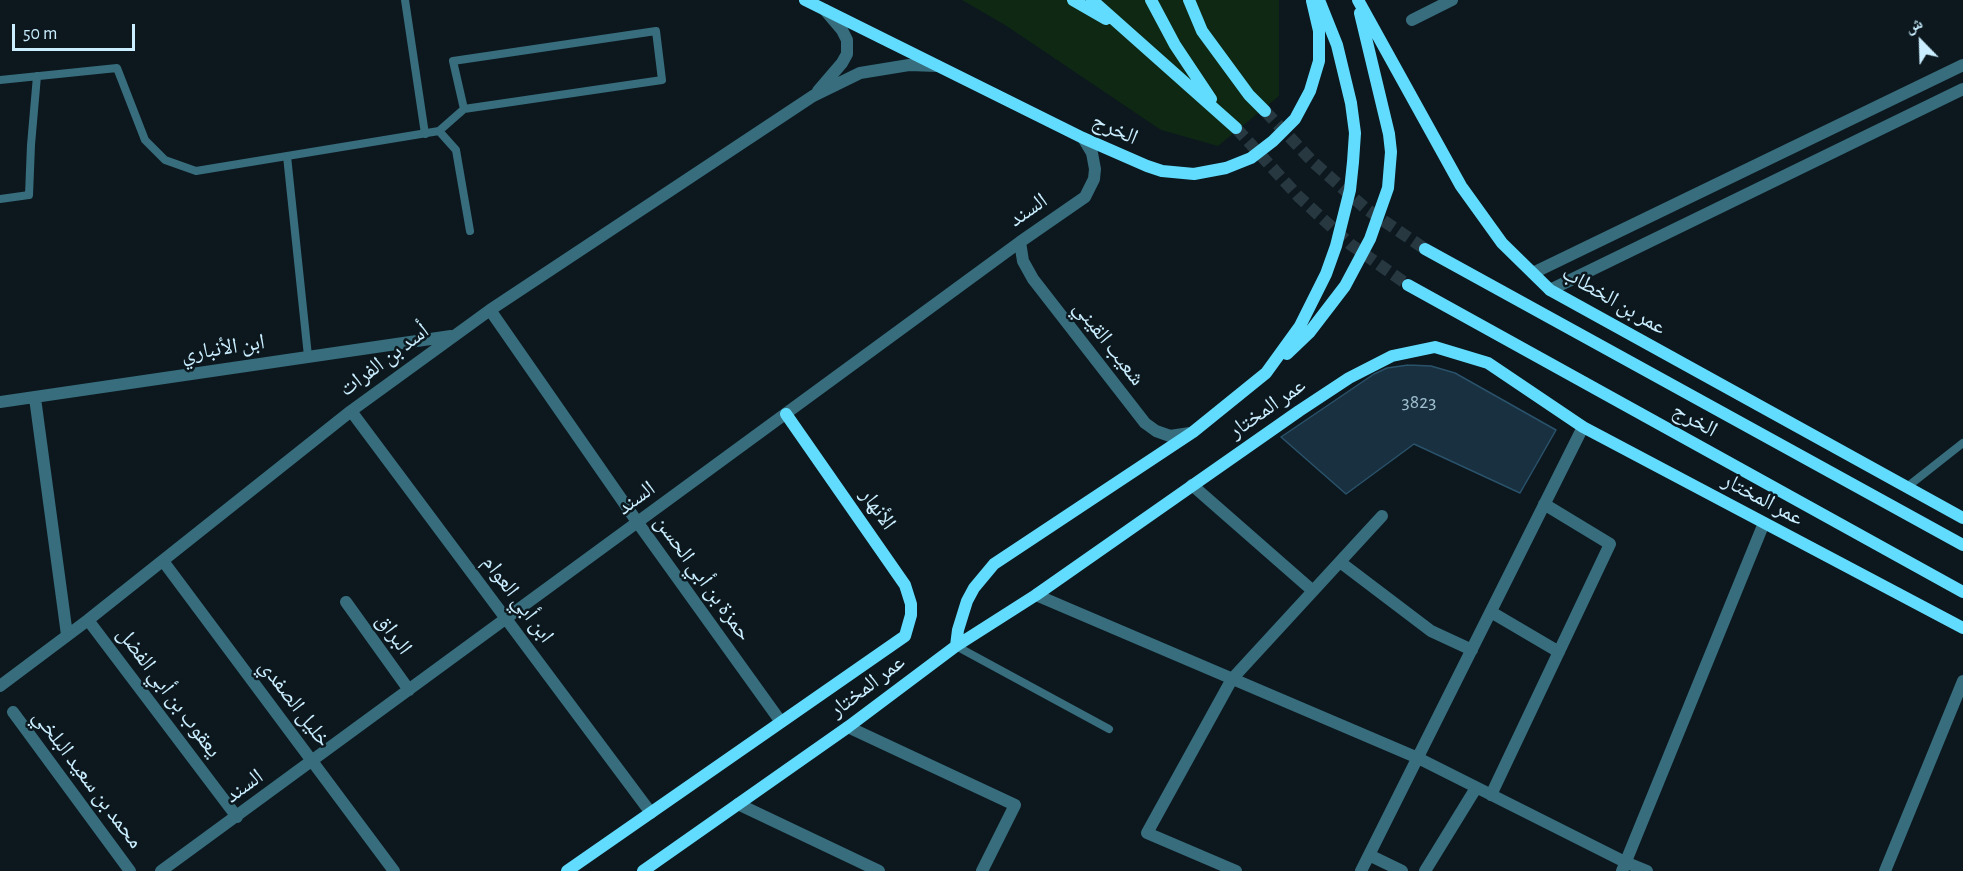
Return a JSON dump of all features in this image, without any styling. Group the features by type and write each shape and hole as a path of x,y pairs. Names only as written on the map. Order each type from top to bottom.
{"street":[{"name":"الخرج","path":"805,0 1083,138 1147,166 1178,173 1210,172 1226,168 1251,158 1284,131 1303,106 1310,92 1319,61 1317,16 1312,0"},
{"path":"1073,0 1129,33"},
{"path":"1092,0 1236,128 1208,95 1175,45 1151,0"},
{"path":"1189,0 1202,31 1249,95 1265,111"},
{"path":"1266,373 1300,326 1326,274 1339,237 1350,190 1355,133 1351,103 1337,45 1319,0"},
{"path":"956,646 961,615 967,601 974,588 994,564 1193,432 1266,373 1309,333 1344,286 1370,239 1388,188 1391,162 1389,134 1357,0"},
{"name":"عمر بن الخطاب","path":"1357,0 1461,186 1502,243 1550,290 1963,518"},
{"path":"1412,20 1452,0"},
{"name":"أسد بن الفرات","path":"813,96 847,54 847,40 842,30 825,10"},
{"name":"أسد بن الفرات","path":"0,686 88,620 351,411 452,336 813,96 860,73 909,64 937,66"},
{"path":"1533,273 1963,65"},
{"path":"1550,290 1963,89"},
{"name":"السند","path":"161,871 1020,242 1085,197 1094,179 1094,160 1083,138"},
{"name":"شعيب القيني","path":"1020,242 1023,261 1033,279 1145,423 1156,431 1170,436 1193,432"},
{"name":"الخرج","path":"1425,249 1963,545"},
{"name":"الخرج","path":"1408,285 1963,592"},
{"name":"حمزة بن أبي الحسن","path":"490,310 780,722"},
{"name":"ابن الأنباري","path":"0,402 452,336"},
{"name":"عمر المختار","path":"643,871 848,727 956,646 1036,595 1349,378 1392,356 1435,347 1488,363 1583,427 1963,628"},
{"path":"35,398 67,635"},
{"name":"ابن أبي العوام","path":"351,411 651,813"},
{"name":"الأنهار","path":"786,414 905,585 911,604 911,615 905,636"},
{"path":"1361,871 1583,427"},
{"path":"1192,485 1313,591"},
{"path":"1491,795 1610,544 1544,504"},
{"path":"1236,871 1147,833 1232,679 1382,516"},
{"path":"1624,867 1764,523"},
{"name":"خليل الصفدي","path":"163,561 393,871"},
{"path":"1340,562 1431,631 1472,650"},
{"path":"1036,595 1418,758 1624,867 1647,871"},
{"name":"البراق","path":"345,602 409,690"},
{"path":"1491,612 1559,652"},
{"name":"يعقوب بن أبي الفضل","path":"88,620 237,817"},
{"name":"عمر المختار","path":"567,871 905,636"},
{"path":"1885,871 1963,681"},
{"name":"محمد بن سعيد البلخي","path":"12,712 130,871"},
{"path":"848,727 1015,805 982,871"},
{"path":"1425,871 1476,788"},
{"path":"738,804 879,871"},
{"path":"1369,855 1402,871"}],"lane":[{"path":"405,0 425,134"},
{"path":"0,80 117,68 145,140 165,160 196,171 439,131 465,109 662,80 656,31 453,61 465,109"},
{"path":"0,199 28,195 37,76"},
{"path":"439,131 456,150 470,231"},
{"path":"287,156 308,356"},
{"path":"1907,487 1963,443"},
{"path":"956,646 1109,729"}],"green space":[{"path":"962,0 1279,0 1279,96 1218,146 1161,130 1005,25"}],"building":[{"path":"1408,365 1431,366 1455,373 1556,430 1520,493 1414,444 1346,494 1281,437 1374,374 1387,368"}],"tunnel":[{"path":"1265,111 1313,162 1365,208 1425,249"},
{"path":"1236,128 1298,196 1350,244 1408,285"}]}
